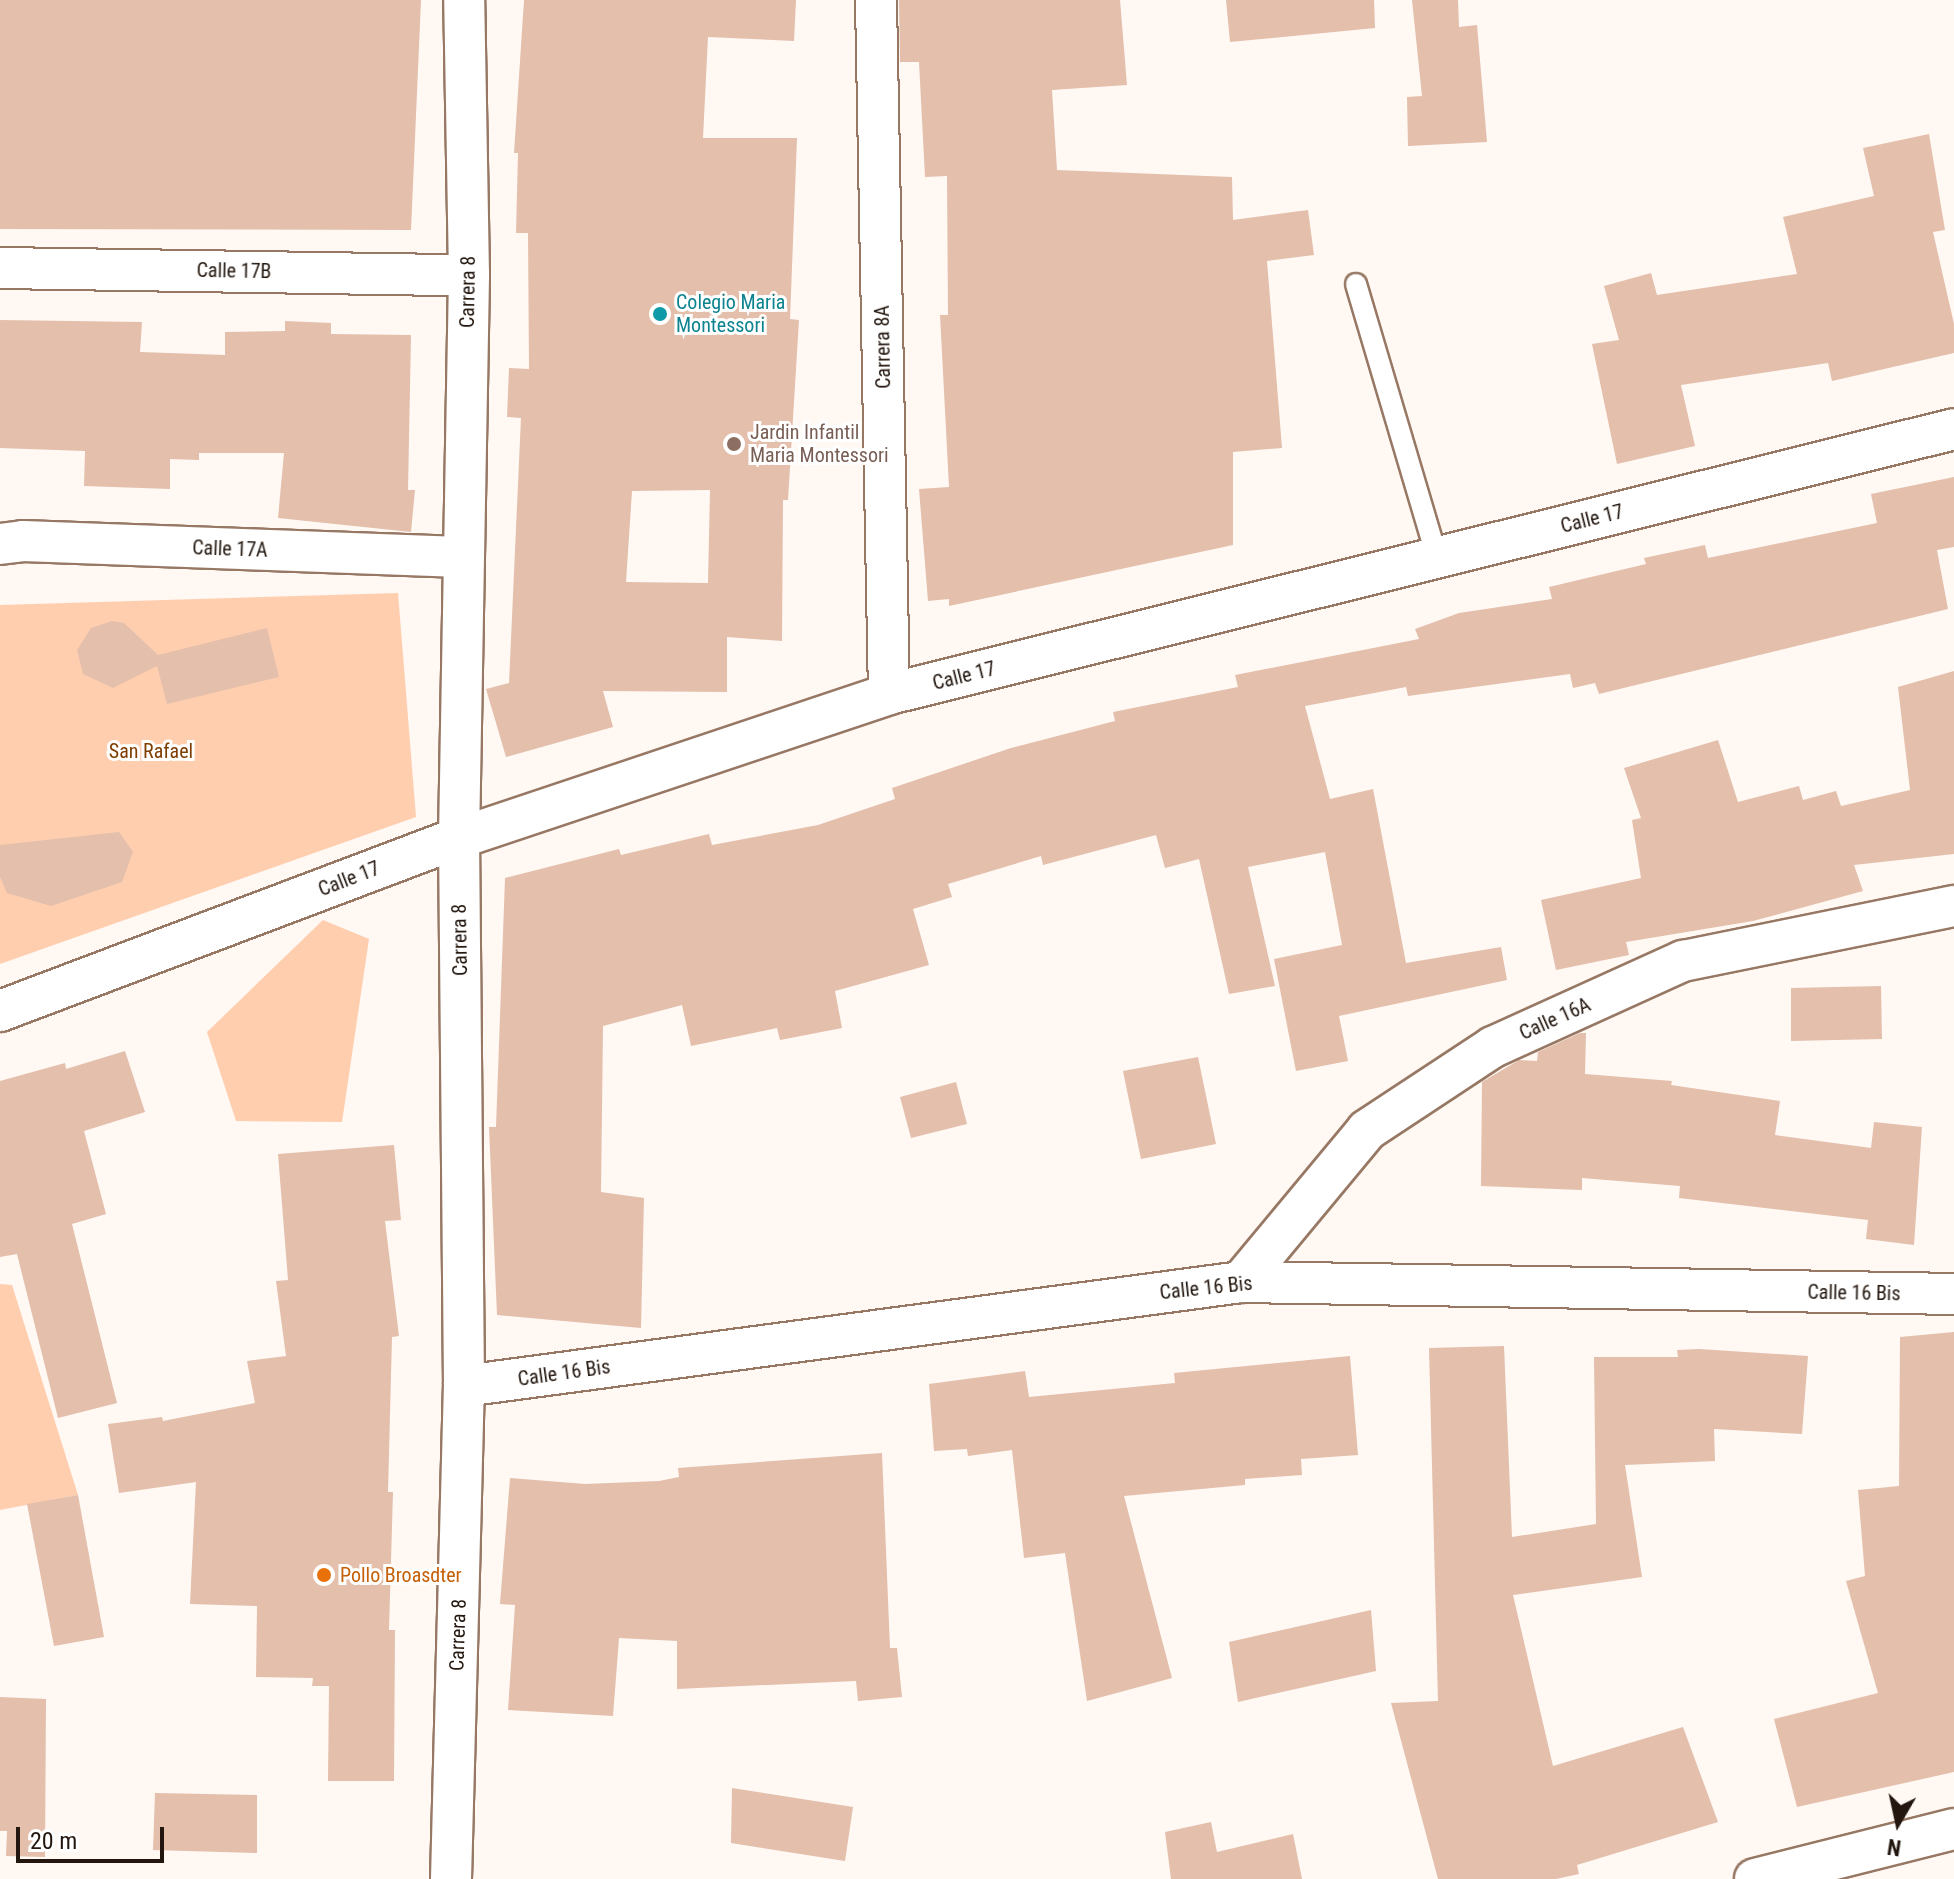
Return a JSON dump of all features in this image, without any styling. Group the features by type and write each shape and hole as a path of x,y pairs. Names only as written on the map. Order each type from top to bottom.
{"street":[{"name":"Carrera 8","path":"451,1879 464,1386 459,838 461,557 469,275 464,0"},
{"name":"Carrera 8A","path":"876,0 889,694"},
{"name":"Calle 17B","path":"0,268 469,275"},
{"name":"Calle 17","path":"0,1011 459,838 889,694 1954,429"},
{"name":"Calle 17A","path":"0,544 23,541 461,557"},
{"name":"Calle 16A","path":"1241,1282 1367,1130 1493,1047 1683,961 1954,906"},
{"name":"Calle 16 Bis","path":"464,1386 1241,1282 1954,1294"},
{"path":"1755,1879 1954,1829"}],"lane":[{"path":"1356,284 1437,558"}],"green space":[{"name":"San Rafael","path":"398,593 416,817 0,964 0,605"},
{"path":"323,920 369,939 342,1122 236,1121 207,1032"},
{"path":"0,1284 12,1285 78,1495 0,1510"}],"building":[{"path":"0,0 421,0 411,230 0,229"},
{"path":"524,0 796,0 794,41 708,37 703,138 797,138 790,319 799,320 788,500 783,500 782,641 727,637 727,692 603,691 613,727 506,757 486,689 509,683 521,418 507,417 509,368 529,369 528,233 516,233 518,153 514,153","holes":["710,490 708,583 626,582 632,491"]},
{"path":"899,0 1120,0 1127,85 1052,90 1057,170 1232,177 1233,220 1308,210 1314,255 1267,261 1282,448 1233,452 1233,545 949,606 949,599 928,601 919,489 949,487 940,315 948,315 947,176 925,177 919,62 900,62"},
{"path":"1226,0 1374,0 1375,28 1230,42"},
{"path":"1412,0 1458,0 1459,27 1477,25 1487,142 1408,146 1407,97 1422,96"},
{"path":"1929,134 1945,230 1933,232 1954,324 1954,353 1832,381 1828,363 1681,385 1695,446 1617,464 1592,344 1619,340 1604,286 1651,273 1657,295 1797,274 1783,217 1874,196 1863,148"},
{"path":"0,320 142,322 140,352 225,355 225,332 285,331 285,321 331,323 331,334 411,335 408,490 415,490 411,532 278,518 284,453 199,453 199,460 170,459 170,489 84,486 85,451 0,448"},
{"path":"1954,477 1954,547 1937,550 1948,609 1599,694 1595,683 1573,688 1570,674 1408,696 1406,687 1305,706 1330,799 1373,789 1406,963 1501,947 1507,980 1339,1016 1348,1061 1296,1071 1274,959 1342,945 1325,852 1248,867 1275,986 1229,994 1199,859 1165,868 1156,835 1043,865 1041,856 948,884 952,897 913,909 929,965 835,991 842,1028 780,1040 777,1028 691,1046 682,1005 603,1026 601,1192 644,1198 641,1328 497,1315 489,1127 496,1127 505,878 619,849 621,855 709,834 712,845 818,825 895,799 892,788 1011,748 1115,721 1113,712 1238,687 1235,675 1419,639 1415,629 1459,613 1552,599 1549,587 1646,564 1644,558 1705,545 1708,558 1877,523 1871,494"},
{"path":"112,621 124,623 158,655 267,628 279,677 167,704 157,666 113,688 83,674 77,650 91,628"},
{"path":"1954,671 1954,854 1854,865 1863,891 1753,921 1626,942 1629,955 1556,970 1541,900 1641,878 1632,820 1641,818 1624,768 1718,740 1738,802 1799,786 1803,800 1836,791 1841,806 1910,790 1898,687"},
{"path":"119,832 133,852 122,882 51,906 7,893 0,877 0,845"},
{"path":"1881,986 1882,1039 1791,1041 1791,988"},
{"path":"1586,1033 1585,1074 1672,1081 1671,1085 1780,1101 1775,1135 1871,1148 1874,1122 1922,1127 1914,1245 1866,1239 1868,1220 1679,1198 1680,1186 1582,1178 1582,1190 1481,1186 1482,1082 1519,1060 1537,1061 1538,1052"},
{"path":"125,1051 145,1112 84,1131 106,1214 72,1224 117,1403 58,1418 17,1254 0,1257 0,1081 65,1063 66,1069"},
{"path":"1198,1057 1216,1144 1141,1159 1123,1071"},
{"path":"956,1082 967,1124 911,1138 900,1097"},
{"path":"394,1145 401,1220 385,1221 399,1336 392,1337 388,1492 393,1492 389,1630 395,1630 394,1781 328,1781 329,1686 312,1686 313,1678 256,1677 257,1606 190,1604 196,1482 119,1493 108,1424 162,1417 163,1421 255,1403 247,1361 286,1356 276,1281 288,1280 278,1154"},
{"path":"1954,1332 1954,1772 1797,1807 1774,1719 1878,1693 1846,1581 1865,1576 1858,1490 1899,1486 1900,1337"},
{"path":"1504,1346 1512,1537 1596,1524 1594,1357 1678,1357 1677,1350 1699,1349 1808,1356 1802,1434 1714,1429 1715,1461 1625,1465 1642,1577 1513,1595 1553,1766 1683,1727 1718,1822 1577,1865 1579,1874 1556,1879 1438,1879 1391,1703 1438,1701 1429,1348"},
{"path":"1350,1356 1358,1455 1301,1459 1302,1475 1245,1479 1245,1485 1124,1496 1172,1678 1087,1701 1065,1553 1024,1558 1012,1450 968,1456 967,1449 934,1451 929,1384 1025,1371 1029,1397 1175,1383 1174,1373"},
{"path":"882,1453 890,1648 897,1648 902,1697 858,1701 856,1681 677,1689 677,1641 619,1638 613,1716 508,1710 515,1605 500,1604 510,1478 585,1484 659,1481 679,1477 678,1468"},
{"path":"78,1495 104,1637 54,1646 27,1504"},
{"path":"1371,1610 1376,1671 1238,1702 1229,1642"},
{"path":"0,1697 46,1699 45,1857 6,1856 7,1831 0,1831"},
{"path":"732,1788 853,1807 845,1861 731,1843"},
{"path":"155,1793 257,1795 257,1853 153,1850"},
{"path":"1211,1822 1217,1852 1293,1834 1302,1879 1171,1879 1165,1832"}],"place":[{"name":"Colegio Maria Montessori","path":"660,314"},
{"name":"Jardin Infantil Maria Montessori","path":"734,444"},
{"name":"Pollo Broasdter","path":"324,1575"}]}
